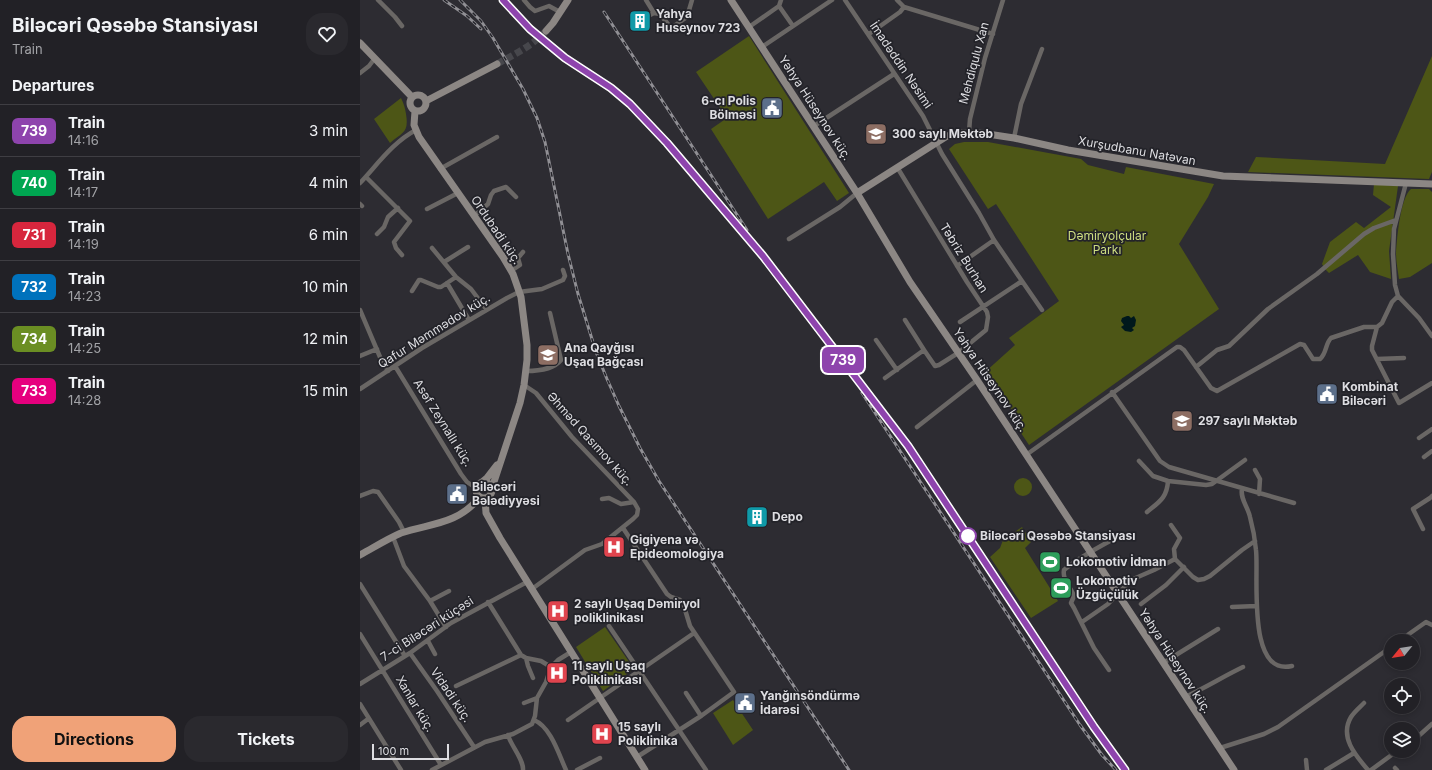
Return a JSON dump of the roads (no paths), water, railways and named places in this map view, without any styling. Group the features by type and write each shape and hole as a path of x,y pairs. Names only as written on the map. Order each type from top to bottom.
{"main road":[{"path":"546,31 568,0"},
{"name":"Yəhya Hüseynov küç.","path":"731,0 857,193 910,282 977,380 1162,663 1234,770"},
{"path":"360,43 412,97"},
{"path":"426,101 497,64"},
{"path":"420,95 425,98 426,107 422,111 416,111 410,105 412,97 420,95"},
{"path":"416,111 414,118 416,130"},
{"name":"Ordubadi küç.","path":"416,130 423,145 498,248 511,271 519,292 526,333 526,371 520,403 500,460"},
{"name":"Xurşudbanu Natəvan","path":"857,193 947,136 969,132 1014,138 1068,150 1223,176 1432,184"},
{"path":"500,460 487,478 479,485 477,494 482,498 488,518 644,770"},
{"path":"360,555 404,532 432,526 454,517 471,508 482,498 489,496 500,460"},
{"path":"479,485 489,484 491,491"}],"street":[{"path":"378,0 402,26"},
{"path":"524,0 535,11 549,6 560,12"},
{"path":"646,0 654,13 662,16 671,28 687,17 692,0"},
{"path":"749,27 779,6 781,0"},
{"path":"762,47 832,0"},
{"name":"İmadəddin Nəsimi","path":"845,0 923,116 942,154 994,240 1042,310"},
{"path":"897,0 904,7 993,34"},
{"name":"Mehdiqulu Xan","path":"969,132 970,119 1003,0"},
{"path":"779,6 793,26"},
{"path":"869,34 900,12 904,7"},
{"path":"646,17 654,13"},
{"path":"1014,138 1021,104 1042,49"},
{"path":"360,72 375,58"},
{"path":"814,126 894,74"},
{"path":"360,183 392,147 405,136 416,130"},
{"path":"440,169 497,137"},
{"name":"Təbriz Burhan","path":"897,167 983,306 988,317 986,330 958,353 937,366 935,366 924,350"},
{"path":"366,177 410,221 394,242 396,248 402,255"},
{"path":"1406,183 1396,220 1393,254 1395,285 1398,296 1419,318 1432,336"},
{"path":"474,216 488,204 490,195 494,191 506,187 516,197"},
{"path":"427,209 458,193"},
{"path":"789,239 840,207 857,193"},
{"path":"376,234 384,227 388,217 398,208"},
{"path":"1196,367 1217,350 1229,346 1268,309 1317,274 1364,234 1374,228 1396,220"},
{"path":"957,266 994,240"},
{"path":"444,262 468,247"},
{"path":"432,248 456,276 471,289 486,309"},
{"path":"511,271 519,267 520,265 518,258 523,252"},
{"name":"Qafur Məmmədov küç.","path":"360,389 486,309 519,292 542,289 563,280 565,276 563,270"},
{"path":"412,290 417,282 421,280 441,287 456,276"},
{"path":"960,322 1022,281"},
{"path":"446,283 469,320"},
{"path":"1398,296 1392,302 1380,326 1377,327 1371,347 1399,403 1432,383"},
{"path":"360,310 388,371"},
{"path":"526,371 542,370 557,364 561,360 550,313"},
{"path":"886,378 924,350 905,320"},
{"path":"1026,455 1112,392 1177,347 1184,350 1211,388 1217,390 1300,344 1304,345 1313,359 1320,359 1324,354 1328,341 1331,338 1364,327 1377,327"},
{"path":"876,340 897,370"},
{"path":"360,356 377,349"},
{"path":"1377,359 1404,358"},
{"name":"Asəf Zeynallı küç.","path":"395,366 466,482 479,485"},
{"path":"917,427 977,380"},
{"name":"Əhməd Qasımov küç.","path":"524,385 536,393 572,437 634,502 638,509 637,515 623,528"},
{"path":"1112,392 1160,461 1164,464 1169,467 1242,489 1294,503"},
{"path":"1420,438 1432,429"},
{"path":"1424,457 1432,451"},
{"path":"1139,461 1153,476 1168,481 1206,485 1212,484 1245,460"},
{"path":"1256,470 1260,479 1259,494"},
{"path":"1147,512 1163,498 1167,491 1168,481"},
{"path":"1242,489 1242,497 1251,517 1255,541 1257,568 1256,606 1261,639 1268,656 1273,663 1279,667 1285,668 1292,666"},
{"path":"360,496 373,491 378,492 399,522 404,532"},
{"path":"1424,529 1413,509 1432,496"},
{"path":"602,499 609,498 621,504 634,502"},
{"path":"1171,525 1180,538 1174,549 1175,558 1193,577 1198,580 1210,576 1255,541"},
{"path":"532,589 585,550 602,544 623,528 667,594 683,603 688,622 694,633 734,692 637,757"},
{"path":"393,537 404,566 430,601 446,627"},
{"path":"1109,670 1094,648 1072,603 1074,596 1063,574 1064,570 1090,552 1115,538"},
{"path":"1082,622 1108,604 1118,594 1123,586 1131,580 1154,570 1175,558"},
{"path":"1140,604 1166,586 1184,567"},
{"name":"7-ci Biləcəri küçəsi","path":"360,684 410,653 446,627 488,602 527,582"},
{"path":"360,584 405,656"},
{"path":"430,601 449,591"},
{"path":"488,602 521,655 526,658 541,661 551,667"},
{"path":"1232,607 1256,606"},
{"path":"1409,634 1426,622 1432,625"},
{"path":"609,626 706,770"},
{"path":"1162,663 1218,629"},
{"path":"568,720 694,633"},
{"name":"Xanlar küç.","path":"360,634 441,765"},
{"path":"428,641 435,654"},
{"path":"432,770 491,739 508,735 528,727 534,720 537,698 546,682 551,667 558,660 571,652"},
{"path":"1220,748 1278,728 1384,652"},
{"name":"Vidadi küç.","path":"410,653 474,747"},
{"path":"456,686 521,655"},
{"path":"526,658 533,678"},
{"path":"1185,697 1204,689 1218,679 1243,667"},
{"path":"686,693 700,716"},
{"path":"524,703 537,698"},
{"path":"1364,703 1352,715 1348,724 1348,739 1354,753 1370,770 1388,758"},
{"path":"360,704 401,770"},
{"path":"360,725 368,719"},
{"path":"534,720 540,724 552,739 566,770"},
{"path":"1420,735 1432,724"},
{"path":"508,735 512,746 523,765 523,770"},
{"path":"1326,770 1354,753"},
{"path":"577,770 600,758"},
{"path":"1306,760 1307,770"}],"water":[{"path":"1127,316 1131,318 1134,316 1136,320 1135,326 1132,328 1134,330 1131,332 1125,331 1121,327 1124,325 1121,321 1122,318"}],"tunnel":[{"path":"497,64 529,45 546,31"}],"railway":[{"path":"444,0 467,16 481,29"},
{"path":"460,0 481,21 493,38 523,89 537,118 545,142 568,254 578,294 596,352 619,406 640,448 659,481 849,770"},
{"path":"503,0 529,29 565,58 611,88 630,104 667,143 763,256 908,446 1094,727 1125,770"},
{"path":"604,12 747,230"},
{"path":"862,393 1080,725 1102,755 1116,770"}],"train":[{"name":"739","path":"503,0 530,29 548,45 611,88 630,104 667,143 763,256 890,420 1094,727 1125,770"}],"place":[{"name":"Yahya Huseynov 723","path":"640,21"},
{"name":"6-cı Polis Bölməsi","path":"772,108"},
{"name":"300 saylı Məktəb","path":"876,134"},
{"name":"Ana Qayğısı Uşaq Bağçası","path":"548,355"},
{"name":"Kombinat Biləcəri","path":"1327,394"},
{"name":"297 saylı Məktəb","path":"1182,421"},
{"name":"Biləcəri Bələdiyyəsi","path":"457,494"},
{"name":"Depo","path":"757,517"},
{"name":"Biləcəri Qəsəbə Stansiyası","path":"968,536"},
{"name":"Gigiyena və Epideomologiya","path":"614,547"},
{"name":"Lokomotiv İdman","path":"1050,562"},
{"name":"Lokomotiv Üzgüçülük","path":"1061,588"},
{"name":"2 saylı Uşaq Dəmiryol poliklinikası","path":"558,611"},
{"name":"11 saylı Uşaq Poliklinikası","path":"557,673"},
{"name":"Yanğınsöndürmə İdarəsi","path":"745,703"},
{"name":"15 saylı Poliklinika","path":"602,734"}],"park label":[{"name":"Dəmiryolçular Parkı","path":"1107,243"}]}
